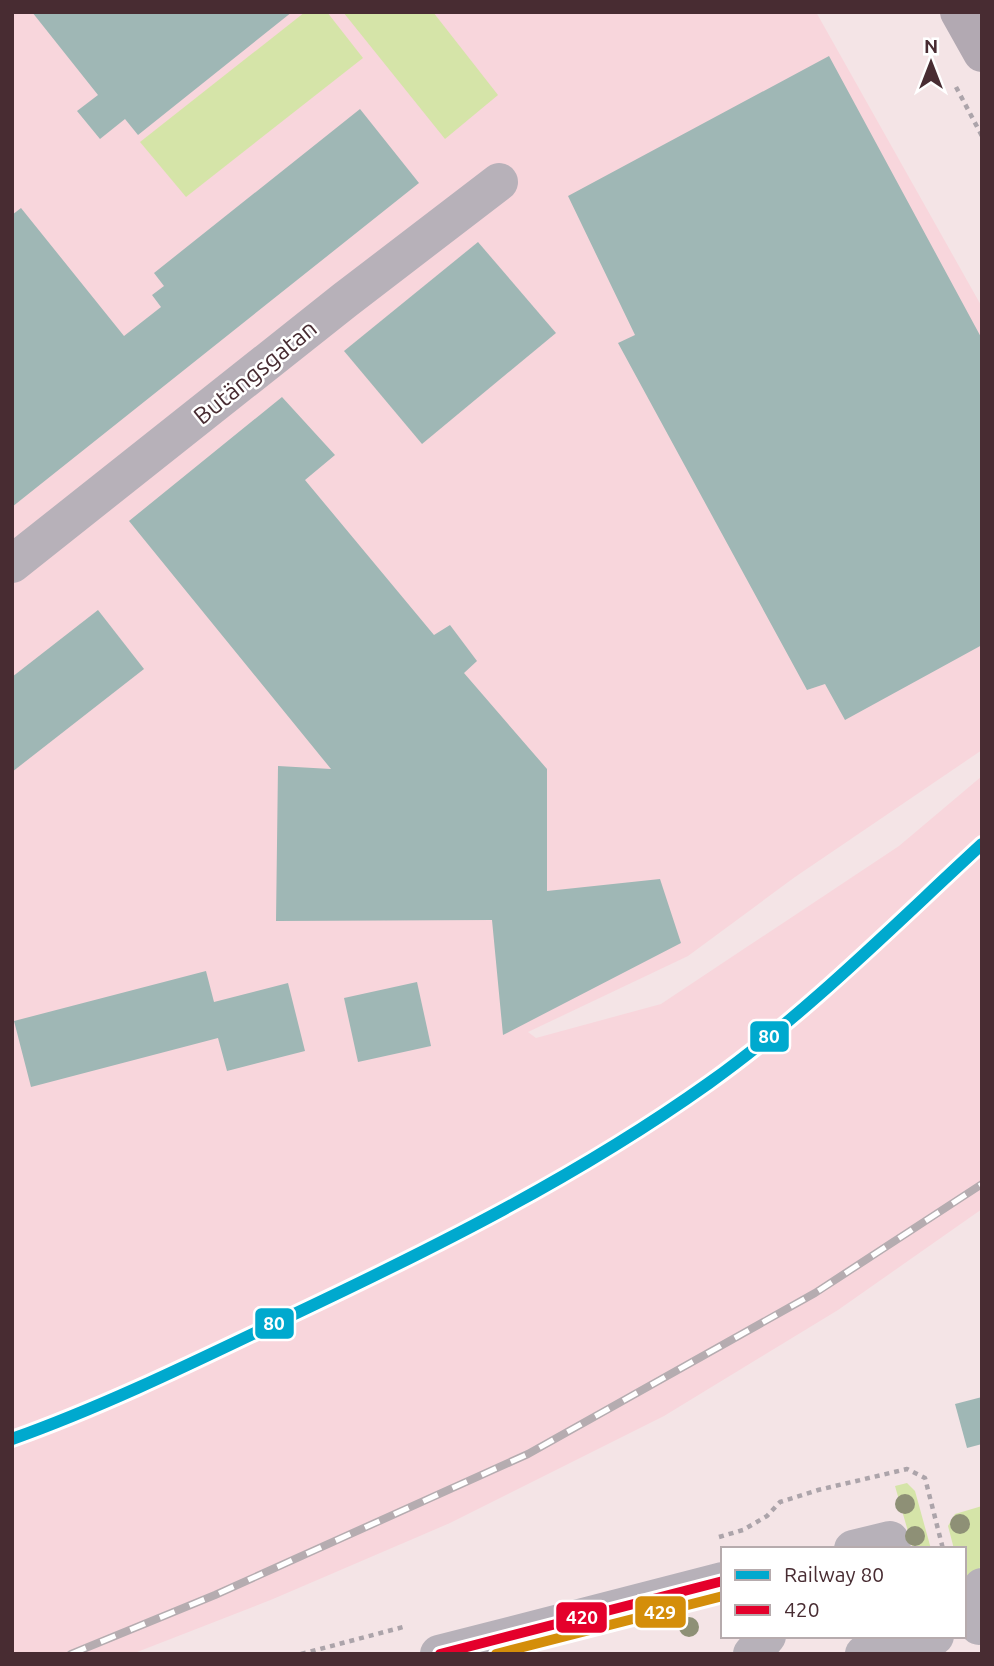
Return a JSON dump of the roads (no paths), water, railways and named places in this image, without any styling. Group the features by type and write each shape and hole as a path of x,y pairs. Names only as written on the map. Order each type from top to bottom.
{"main road":[{"path":"959,12 982,53"}],"street":[{"name":"Butängsgatan","path":"12,564 345,300 499,182"},
{"path":"868,1547 891,1544"},
{"path":"439,1654 721,1582"},
{"path":"975,1627 982,1587"},
{"path":"752,1654 764,1638"},
{"path":"864,1654 921,1642"}],"railway":[{"path":"71,1654 215,1595 528,1454 815,1293 982,1184"}],"rail line":[{"name":"80","path":"12,1439 151,1382 341,1292 503,1210 608,1150 709,1083 780,1028 849,968 982,844"}]}
